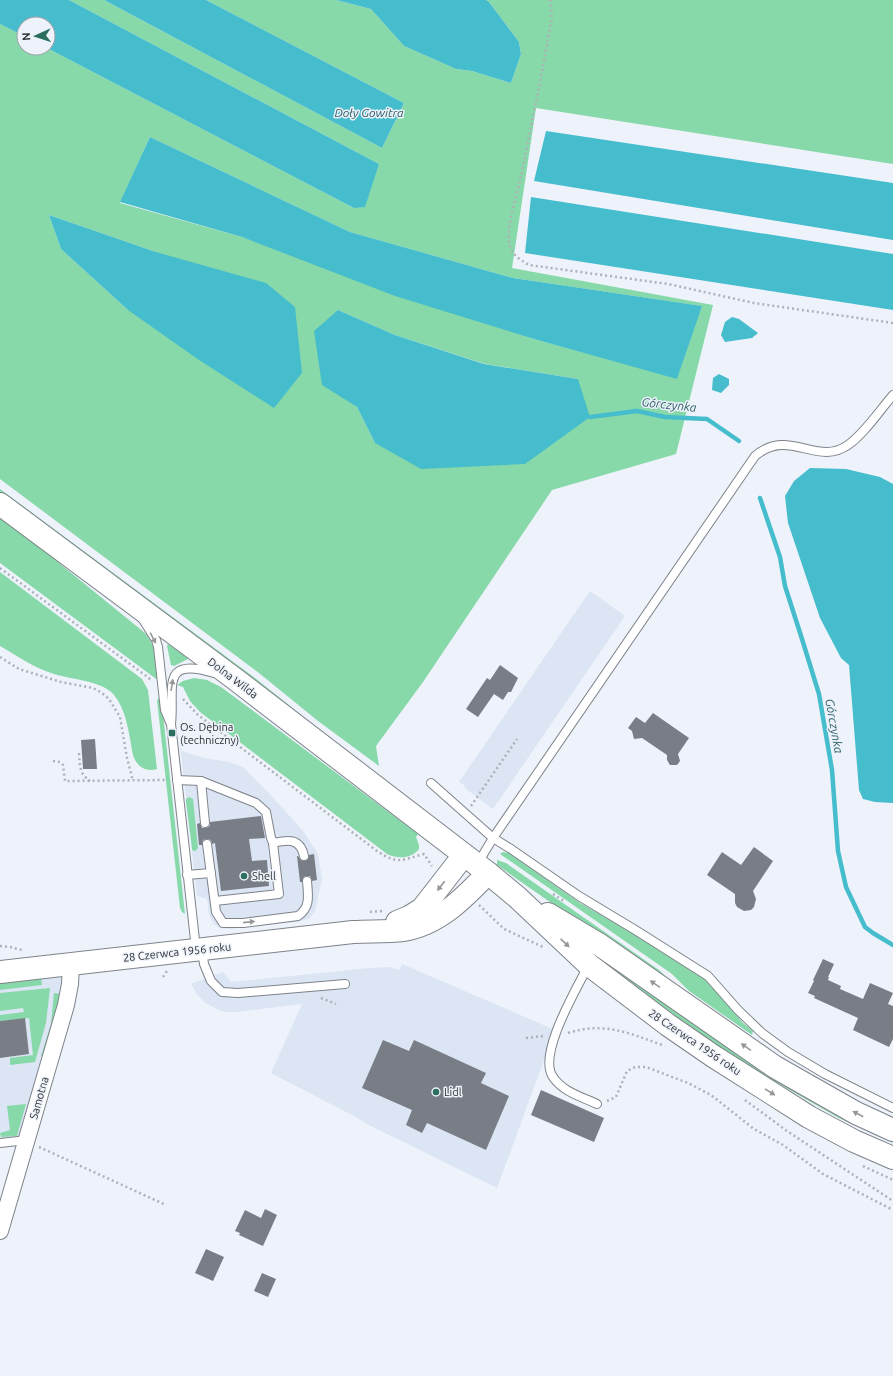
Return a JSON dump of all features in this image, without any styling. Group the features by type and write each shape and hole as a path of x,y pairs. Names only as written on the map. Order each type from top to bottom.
{"main road":[{"name":"Dolna Wilda","path":"0,504 235,679 476,864"},
{"name":"28 Czerwca 1956 roku","path":"0,972 353,932 391,924 413,915 422,909 446,879 476,864"},
{"name":"28 Czerwca 1956 roku","path":"476,864 517,897 589,965 668,1025 743,1075 832,1130 893,1158"},
{"name":"28 Czerwca 1956 roku","path":"353,932 399,931 416,928 474,900 476,864"},
{"name":"28 Czerwca 1956 roku","path":"517,897 600,945 775,1067 856,1113 893,1130"}],"street":[{"name":"Samotna","path":"0,1231 66,1004 70,984 71,964"}],"lane":[{"path":"476,864 755,456 762,450 780,444 820,452 838,450 847,446 859,435 893,395"},
{"path":"134,604 156,640 166,710 171,724"},
{"path":"235,679 200,668 190,668 176,673 172,681 171,690 171,724 188,875 199,950 204,964 211,981 222,992 238,993 345,984"},
{"path":"177,780 201,781 256,803 266,812 273,844 279,894 215,901"},
{"path":"201,781 205,823"},
{"path":"431,784 493,838 579,896 708,976 738,1010 762,1034 788,1052 825,1074 893,1108"},
{"path":"273,844 288,840 293,841 301,847 304,856"},
{"path":"207,844 216,912 221,921 226,923 243,923 298,916 302,913 308,903 307,881"},
{"path":"188,875 211,872"},
{"path":"589,965 554,1035 549,1063 552,1077 567,1091 597,1104"},
{"path":"0,1143 27,1140"}],"path":[{"path":"550,0 552,18 508,240 511,251 519,260 529,265 668,284 754,303 893,323"},
{"path":"0,568 149,678 150,682"},
{"path":"0,657 20,669 61,682 93,688 109,699 120,717 127,758 133,781"},
{"path":"182,697 198,715 377,851 394,860 407,859 424,854 431,865 446,879"},
{"path":"466,814 517,739"},
{"path":"80,753 81,769 84,776 91,781"},
{"path":"53,761 60,762 63,765 66,782 177,780"},
{"path":"526,1038 554,1035 581,1028 615,1029 625,1031 670,1048"},
{"path":"597,1104 616,1097 628,1071 635,1067 646,1067 688,1083 711,1094 754,1129 782,1145 823,1174 893,1210"},
{"path":"744,1098 787,1131 893,1201"},
{"path":"27,1140 166,1205"}],"shaded area":[{"path":"590,591 625,616 493,809 459,782"},
{"path":"180,744 182,751 204,758 229,762 243,767 303,831 318,854 322,879 315,911 309,919 296,922 229,929 221,928 213,923 209,914 207,899 197,896"},
{"path":"71,964 27,1140 0,1143 0,972"},
{"path":"402,964 555,1030 497,1188 371,1126 271,1073 302,1004 226,1012 204,1002 191,984 223,972 231,982 370,968 390,967 399,970"}],"green space":[{"path":"69,0 104,0 382,148 404,103 206,0 336,0 371,9 404,46 456,69 472,71 511,83 521,54 519,42 486,0 893,0 893,164 536,108 512,268 713,305 676,454 552,490 423,682 376,746 379,766 318,721 259,673 0,479 0,24 16,32 16,56 56,56 56,53 354,208 379,164","holes":["150,137 350,232 513,278 701,306 677,378 534,339 242,237 120,203","49,215 156,252 128,310 61,249","338,310 395,335 485,364 578,379 375,443 357,407"]},
{"path":"0,489 255,678 315,726 313,728 0,495"},
{"path":"0,515 145,633 154,650 159,681 0,563"},
{"path":"0,572 142,679 148,690 157,769 144,769 136,762 121,706 109,690 94,683 44,671 0,646"},
{"path":"168,644 188,659 174,666 171,665 167,646"},
{"path":"194,678 207,680 221,687 418,834 416,837 419,849 412,855 404,857 396,857 387,854 200,712 190,701 183,687 177,685 183,681"},
{"path":"161,696 185,914 180,908 157,700"},
{"path":"189,797 193,799 198,848 195,851 192,850 186,802 186,799"},
{"path":"503,852 509,853 580,903 624,928 700,975 720,994 743,1023 753,1031 752,1035 689,991 672,974 500,854"},
{"path":"497,860 506,863 659,970 674,984 570,916 497,865"},
{"path":"560,930 893,1139 893,1143 839,1118 714,1047"},
{"path":"41,976 42,985 0,990 0,980"},
{"path":"50,988 46,1023 35,1062 10,1065 10,1058 33,1055 29,1018 0,1021 0,1015 24,1012 23,1008 0,1011 0,993"},
{"path":"54,993 61,994 44,1057 41,1056 51,1024"},
{"path":"26,1104 17,1136 1,1137 0,1133 10,1130 7,1106"}],"water":[{"name":"Doły Gowitra","path":"0,0 69,0 379,164 365,207 354,208 56,53 56,16 16,16 16,32 0,24"},
{"name":"Doły Gowitra","path":"104,0 206,0 404,103 382,148"},
{"path":"336,0 486,0 519,42 521,54 511,83 472,71 456,69 404,46 371,9"},
{"path":"546,131 893,183 893,240 534,181"},
{"path":"150,137 350,232 513,278 702,306 677,379 534,339 395,296 242,237 120,202"},
{"path":"531,197 893,254 893,310 525,253"},
{"path":"49,215 156,252 266,283 295,307 302,373 274,408 199,360 128,310 61,249"},
{"path":"338,310 395,335 484,364 578,379 590,417 525,464 421,469 375,443 357,407 322,385 314,331"},
{"path":"732,317 739,319 758,333 752,338 725,342 721,335 725,322"},
{"path":"719,374 729,379 729,385 721,393 712,390 713,378"},
{"path":"810,468 846,469 880,477 893,484 893,803 875,802 863,799 859,790 849,665 841,658 820,618 788,523 785,496 794,481"}],"building":[{"path":"500,665 518,678 511,692 508,692 503,700 494,694 478,717 466,709 487,678 490,680"},
{"path":"653,713 689,738 678,754 680,761 677,765 670,765 667,760 667,755 642,738 634,739 632,731 628,728 636,717 645,723"},
{"path":"95,739 97,769 83,769 81,740"},
{"path":"261,816 265,838 249,839 252,861 267,860 269,886 221,891 215,843 212,844 211,840 207,839 203,840 202,845 199,845 197,824 200,823 202,828 206,828 210,826 210,822"},
{"path":"754,847 773,861 753,891 756,899 754,907 751,910 744,911 737,907 735,903 735,894 707,875 722,852 741,865"},
{"path":"314,854 317,880 312,881 310,876 306,876 302,882 300,882 297,856 301,860 305,861 308,859 309,855"},
{"path":"823,959 834,964 828,980 841,986 840,989 863,999 870,983 893,993 888,1004 893,1006 893,1039 889,1047 853,1030 858,1018 814,998 815,996 808,993"},
{"path":"25,1018 29,1054 0,1058 0,1021"},
{"name":"Lidl","path":"383,1040 409,1051 414,1040 486,1073 481,1083 509,1096 486,1150 427,1123 422,1133 406,1125 412,1110 362,1088"},
{"path":"541,1090 604,1118 594,1142 531,1115"},
{"path":"265,1209 277,1215 263,1246 239,1235 240,1233 235,1231 245,1210 261,1218"},
{"path":"206,1249 224,1257 213,1281 195,1273"},
{"path":"262,1273 276,1279 268,1297 254,1291"}],"waterway":[{"name":"Górczynka","path":"590,417 637,411 665,417 707,419 739,441"},
{"name":"Górczynka","path":"760,498 780,557 785,586 819,694 832,770 838,851 846,887 865,927 893,945"}],"place":[{"name":"Os. Dębina (techniczny)","path":"172,733"},
{"name":"Shell","path":"244,876"},
{"name":"Lidl","path":"436,1092"}]}
